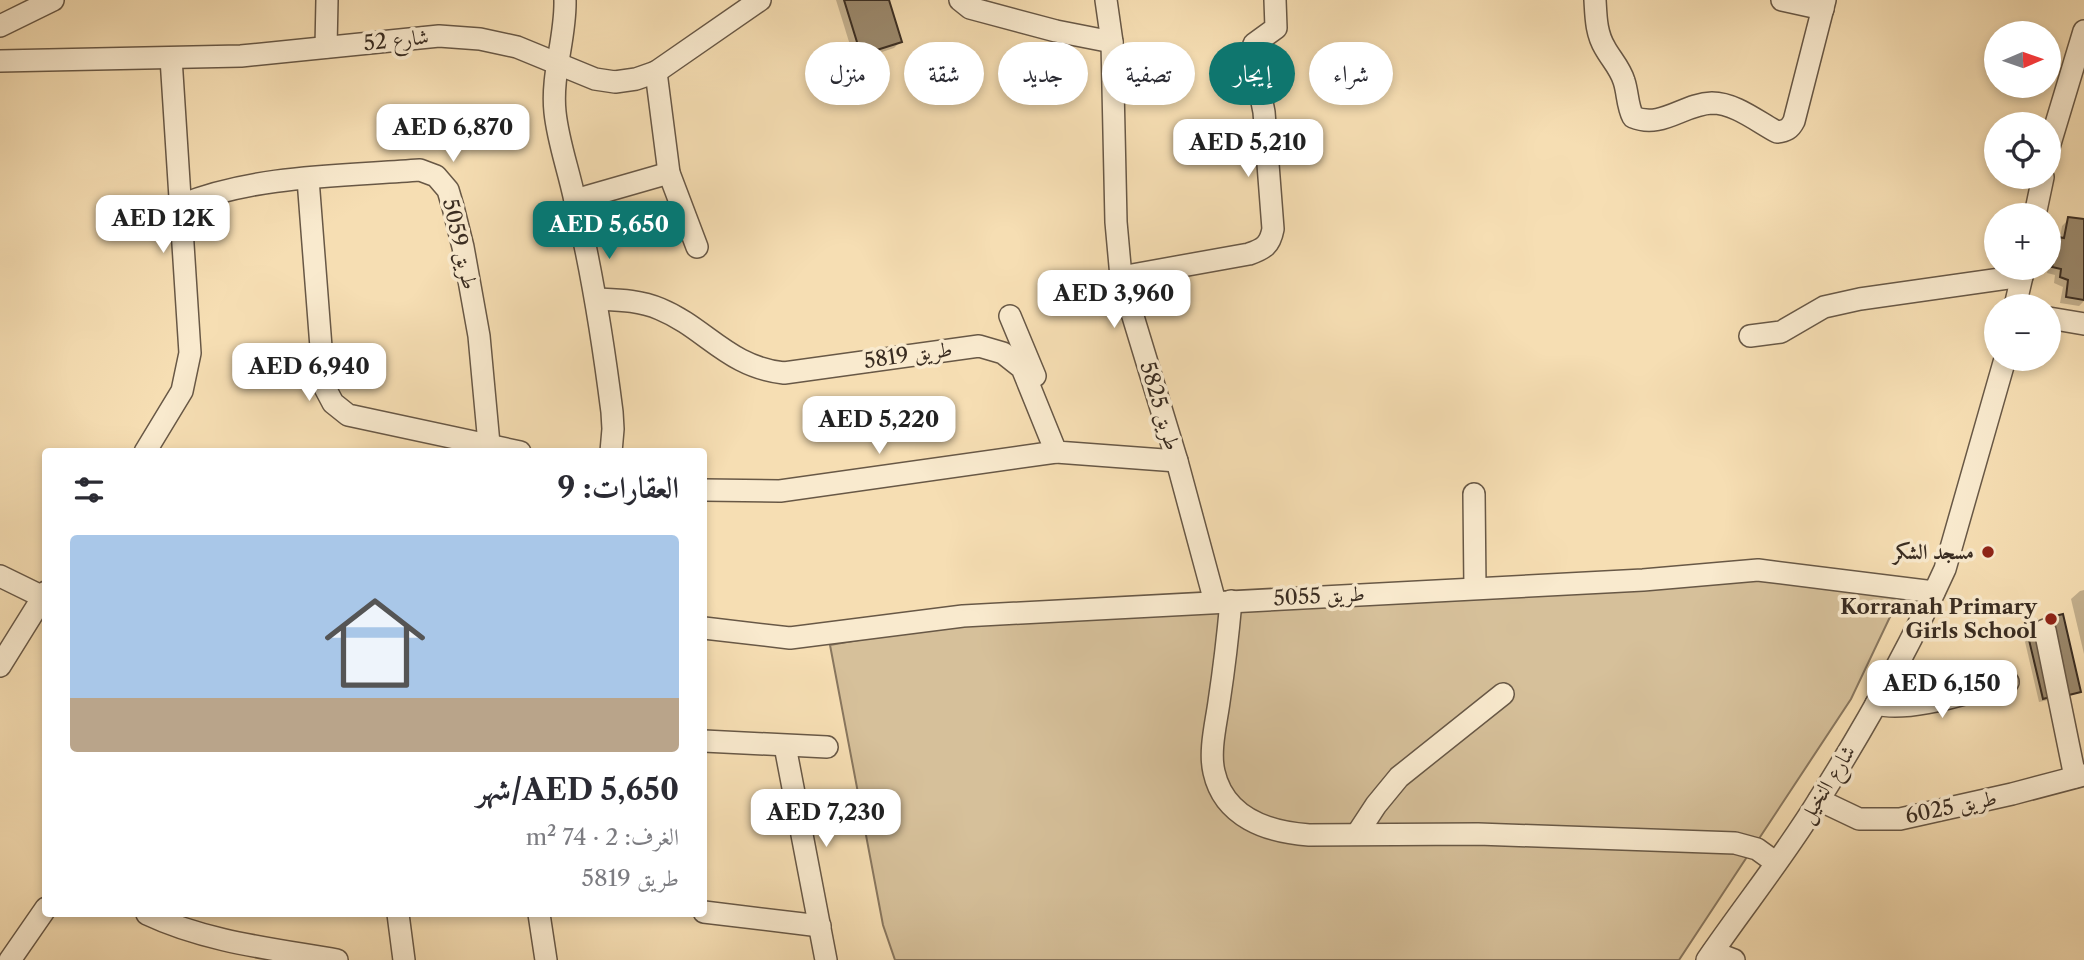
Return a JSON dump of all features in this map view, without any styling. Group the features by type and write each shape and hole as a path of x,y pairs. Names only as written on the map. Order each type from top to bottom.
{"street":[{"path":"0,26 53,0"},
{"path":"326,47 327,0"},
{"path":"565,0 564,31 555,84 558,131 596,299 612,412 611,448"},
{"name":"شارع 52","path":"0,61 242,56 439,36 480,39 517,47 595,79 615,82 656,72 760,0"},
{"path":"960,0 970,8 1056,31 1112,42"},
{"name":"طريق 5825","path":"1106,0 1112,42"},
{"path":"1121,277 1249,254 1262,250 1270,242 1273,229 1264,112 1252,52 1254,44 1276,28 1275,0"},
{"path":"1595,0 1596,27 1600,39 1619,68 1625,83 1627,105 1633,117 1643,122 1660,120 1712,103 1728,107 1777,132 1791,127 1794,121 1824,4 1782,0"},
{"path":"2060,112 2084,31"},
{"path":"148,448 174,407 187,371 189,332 172,58"},
{"path":"656,72 669,173 697,247"},
{"name":"طريق 5825","path":"1113,105 1116,222 1121,277 1223,601"},
{"name":"طريق 5059","path":"181,205 205,195 231,189 309,179 420,170 436,176 448,190 463,247 479,336 489,444"},
{"path":"575,200 669,173"},
{"path":"309,179 324,386 333,403 348,415 504,448"},
{"path":"1750,336 1781,332 1824,307 1984,278"},
{"name":"طريق 5819","path":"596,299 643,303 663,310 748,365 766,371 793,372 979,346 1003,353 1022,368 1061,453"},
{"path":"1010,316 1061,453"},
{"path":"2061,320 2084,324"},
{"name":"شارع النخيل","path":"1710,956 1819,800 1876,704 1934,592 1945,569 2002,371"},
{"path":"707,490 780,491 1061,453 1177,461"},
{"path":"1474,494 1475,588"},
{"name":"طريق 5055","path":"707,628 790,638 963,616 1643,580 1758,570 1934,592"},
{"path":"0,576 42,593"},
{"path":"0,666 42,597"},
{"path":"1223,601 1213,770 1223,796 1242,817 1287,833 1478,834 1735,843 1757,849 1775,862"},
{"path":"2045,630 2080,776"},
{"path":"1876,704 1902,707 2008,682"},
{"path":"1357,834 1399,777 1503,694"},
{"path":"707,741 827,747"},
{"path":"785,746 826,960"},
{"name":"طريق 6025","path":"1819,800 1859,819 1900,818 2080,776"},
{"path":"707,912 820,926"},
{"path":"10,960 42,914"},
{"path":"154,917 242,944 337,960"},
{"path":"398,917 404,960"},
{"path":"539,917 546,960"},
{"path":"1710,956 1734,960"}],"shaded area":[{"path":"1765,576 1899,598 1851,699 1679,960 895,960 883,925 830,645 927,628"}],"building":[{"path":"844,0 889,0 902,42 890,46 890,42 857,42"},
{"path":"2068,217 2084,219 2084,300 2066,297 2068,280 2061,277 2061,238 2064,238"},
{"path":"2063,614 2081,692 2069,695 2051,617"},
{"path":"2037,620 2054,696 2043,699 2025,623"}],"place":[{"name":"مسجد الشكر","path":"1988,552"},
{"name":"Korranah Primary Girls School","path":"2051,619"}]}
